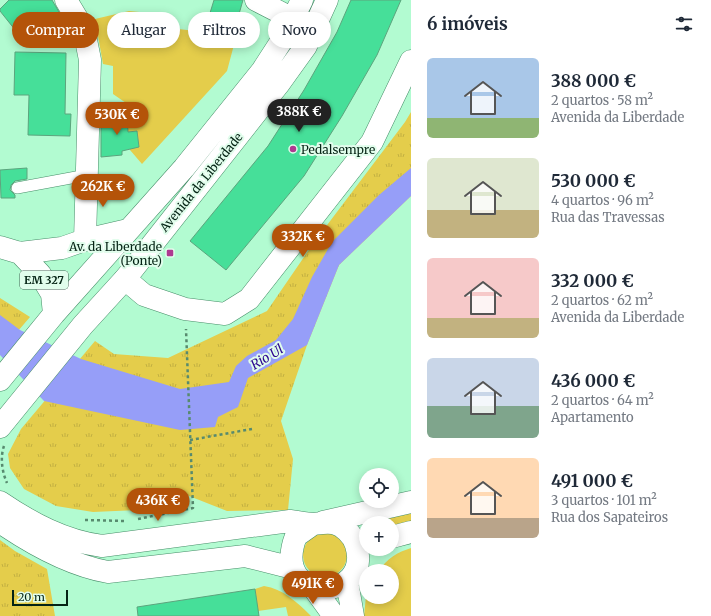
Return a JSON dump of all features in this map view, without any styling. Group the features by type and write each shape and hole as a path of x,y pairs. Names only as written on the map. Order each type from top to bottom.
{"main road":[{"path":"66,0 84,30 90,60 85,240 128,230"},
{"path":"256,0 279,12"},
{"name":"Avenida da Liberdade","path":"296,12 302,0"},
{"name":"Avenida da Liberdade","path":"3,435 14,410 83,325 125,279 278,85 306,46 327,0"},
{"name":"Avenida da Liberdade","path":"0,380 54,314 184,168 262,71 276,48"},
{"path":"125,279 144,295 185,309 225,314 249,299 372,142 406,75 411,61"},
{"name":"EM 327","path":"10,250 62,248 85,240"},
{"name":"EM 327","path":"10,250 40,274 52,294 54,314"},
{"path":"5,496 25,520 66,538 84,544 102,546 290,521 318,523 342,527 350,534 356,544 358,554 352,573 353,616"},
{"path":"334,616 312,588 298,577 293,568 291,557 296,536 318,523 411,502"},
{"path":"0,522 16,533 73,563 108,572 245,556 293,568"},
{"path":"399,535 411,532"},
{"path":"312,588 331,589 352,573 367,556"}],"lane":[{"path":"17,188 87,175"}],"path":[{"path":"77,518 92,521 130,520 193,508 185,309"},
{"path":"190,440 252,429"},
{"path":"3,435 1,452 5,496"}],"green space":[{"path":"107,16 107,48 180,48 180,29 188,30 188,48 233,48 227,71 142,164 130,150 130,148 139,147 137,131 128,132 126,103 113,94 113,66 103,64 99,42 99,18"},
{"path":"411,112 411,196 339,265 307,345 281,421 293,459 288,510 227,511 179,492 166,503 138,510 93,512 56,506 24,489 10,468 8,454 21,429 95,341 114,354 168,358 267,311 315,241"},
{"path":"0,298 30,317 0,352"},
{"path":"411,513 411,522 399,525 398,516"},
{"path":"321,533 329,533 334,534 341,539 346,546 346,564 341,571 334,576 321,577 313,574 306,567 303,559 303,551 306,543 313,536"},
{"path":"0,540 15,551 47,569 55,616 0,616"},
{"path":"411,548 411,616 364,616 365,604 399,604 399,564 384,564 393,556 399,556 399,553"},
{"path":"264,586 284,593 311,616 288,616 286,607 258,611 255,589"}],"water":[{"name":"Rio Ul","path":"411,168 411,196 339,265 307,345 248,378 238,407 218,417 215,427 180,430 44,401 0,355 0,315 20,330 81,359 180,389 229,382 236,366 247,356 276,340 293,319 312,277 332,242 379,195"}],"building":[{"path":"9,0 52,0 59,12 12,12 12,26 0,9"},
{"path":"214,0 243,0 240,12 210,12"},
{"path":"351,0 401,0 377,55 342,116 304,176 226,270 190,241 268,146 304,90 328,48 331,48 331,43"},
{"path":"15,52 66,53 65,114 71,114 70,136 28,135 29,95 14,95"},
{"path":"127,115 128,132 137,131 139,147 122,151 122,155 101,157 101,117"},
{"path":"27,168 27,179 15,181 11,185 10,190 15,195 15,198 1,198 0,170"},
{"path":"255,589 259,616 138,616 137,607"}],"place":[{"name":"Pedalsempre","path":"293,149"},
{"name":"Av. da Liberdade (Ponte)","path":"170,253"}]}
